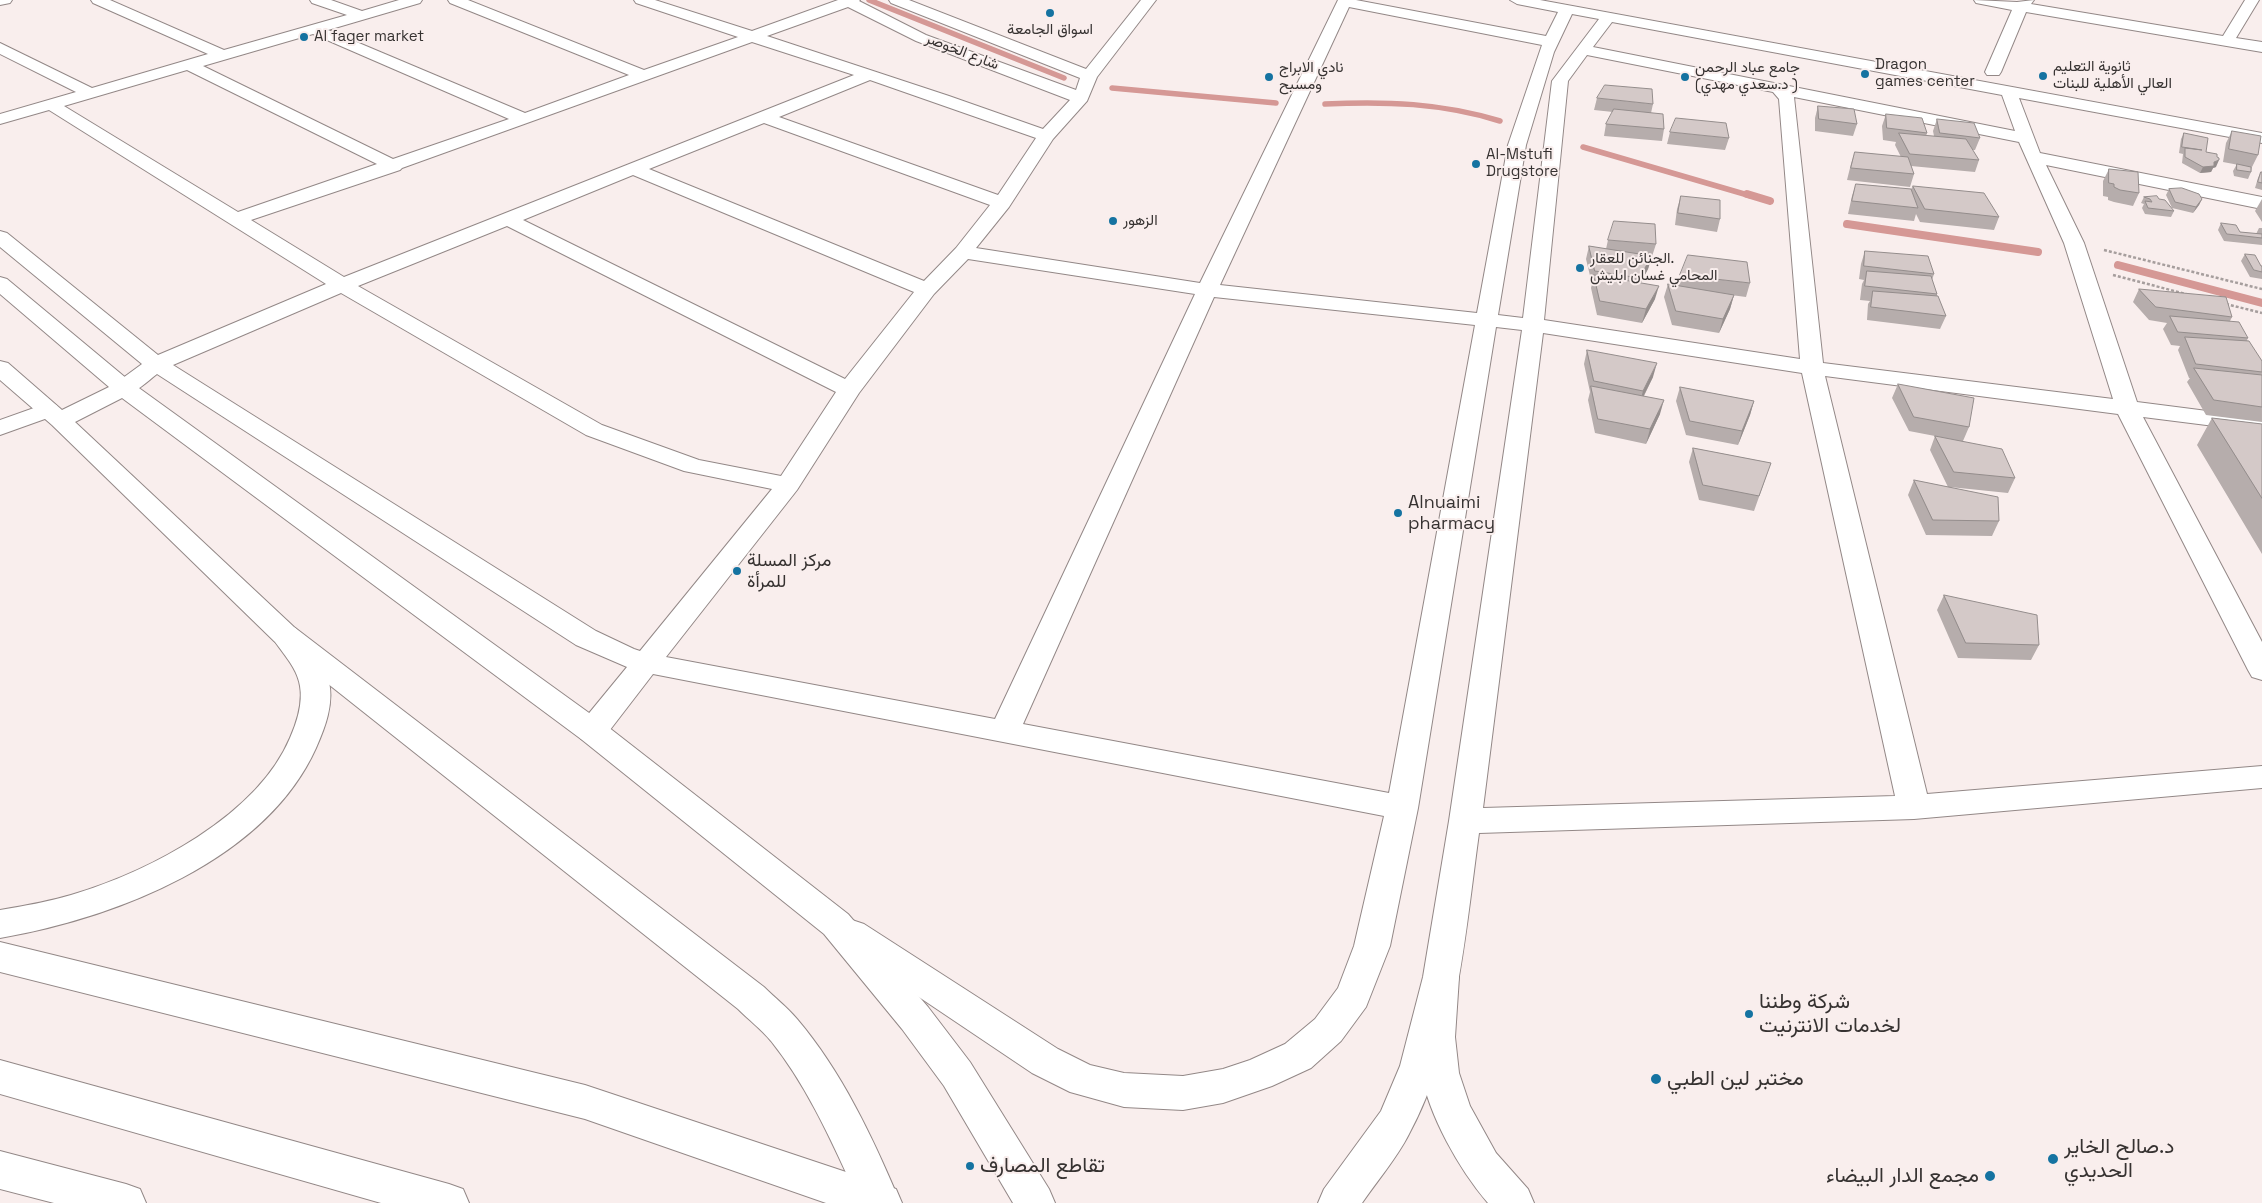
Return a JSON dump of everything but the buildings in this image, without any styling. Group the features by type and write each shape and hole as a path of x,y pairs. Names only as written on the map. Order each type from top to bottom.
{"main road":[{"path":"0,1 5,0"},
{"path":"98,0 222,55"},
{"path":"317,0 361,16"},
{"path":"0,119 415,0"},
{"path":"454,0 642,76"},
{"path":"640,0 869,75 1046,136"},
{"path":"237,219 524,120 754,37 849,0"},
{"name":"شارع الخوصر","path":"849,0 921,38 1081,98"},
{"path":"896,0 1089,76"},
{"path":"592,731 788,485 849,390 927,290 963,252 1002,202 1046,136 1081,98 1089,76 1149,0"},
{"path":"1517,0 1588,9 1954,65"},
{"path":"1982,0 2024,3 2262,47"},
{"path":"2227,41 2252,0"},
{"path":"1004,732 1207,290 1345,1 1551,42"},
{"path":"1993,72 2024,3"},
{"path":"0,283 124,388 592,731 836,924 1045,1061 1082,1080 1124,1090 1183,1093 1223,1086 1259,1074 1298,1056 1328,1030 1353,996 1372,946 1402,808 1517,145 1546,52 1551,42 1588,9"},
{"path":"1338,1203 1395,1123 1419,1066 1440,977 1465,821 1534,325 1560,80 1585,50 1588,9"},
{"path":"1588,9 2010,84 2262,138"},
{"path":"314,29 524,120"},
{"path":"0,48 90,93"},
{"path":"1585,50 1776,87 2262,203"},
{"path":"189,65 394,166"},
{"path":"1973,69 1993,72 2010,84 2030,148 2074,242 2128,408 2262,670"},
{"path":"0,428 54,415 124,388 156,364 342,285 869,75"},
{"path":"1776,87 1787,98 1812,368 1914,807"},
{"path":"50,104 342,285 594,430 693,466 788,485"},
{"path":"2193,110 2211,113"},
{"path":"763,117 1002,202"},
{"path":"633,169 927,290"},
{"path":"507,219 849,390"},
{"path":"0,237 156,364 586,638 624,656 646,663 1402,808"},
{"path":"963,252 1207,290 1534,325 1812,368 2262,425"},
{"path":"0,368 54,415 284,634 751,998 784,1030 813,1070 843,1124 881,1203"},
{"path":"0,924 66,909 103,897 160,872 211,844 274,792 292,767 307,735 315,705 314,680 304,659 284,634"},
{"path":"1465,821 1914,807 2262,777"},
{"path":"836,924 909,1011 957,1074 1035,1203"},
{"path":"0,957 584,1102 881,1203"},
{"path":"1440,977 1436,1037 1440,1073 1452,1112 1482,1166 1514,1203"},
{"path":"0,1077 449,1203"},
{"path":"0,1170 126,1203"}],"path":[{"path":"2074,242 2262,289"},
{"path":"2083,267 2187,294"},
{"path":"2224,304 2262,313"}],"waterway":[{"path":"869,0 1064,78"},
{"path":"1112,88 1276,103"},
{"path":"1325,104 1391,103 1435,107 1457,110 1500,121"},
{"path":"1583,147 1751,196"},
{"path":"1747,194 1770,201"},
{"path":"1847,224 2038,252"},
{"path":"2118,265 2262,303"}],"place":[{"name":"اسواق الجامعة","path":"1050,13"},
{"name":"Al fager market","path":"304,37"},
{"name":"Dragon games center","path":"1865,74"},
{"name":"ثانوية التعليم العالي الأهلية للبنات","path":"2043,76"},
{"name":"نادي الابراج ومسبح","path":"1269,77"},
{"name":"جامع عباد الرحمن (د.سعدي مهدي )","path":"1685,77"},
{"name":"Al-Mstufi Drugstore","path":"1476,164"},
{"name":"الزهور","path":"1113,221"},
{"name":"الجنائن للعقار. المحامي غسان ابليش","path":"1580,268"},
{"name":"Alnuaimi pharmacy","path":"1398,513"},
{"name":"مركز المسلة للمرأة","path":"737,571"},
{"name":"شركة وطننا لخدمات الانترنيت","path":"1749,1014"},
{"name":"مختبر لين الطبي","path":"1656,1079"},
{"name":"د.صالح الخاير الحديدي","path":"2053,1159"},
{"name":"تقاطع المصارف","path":"970,1166"},
{"name":"مجمع الدار البيضاء","path":"1990,1176"}]}
